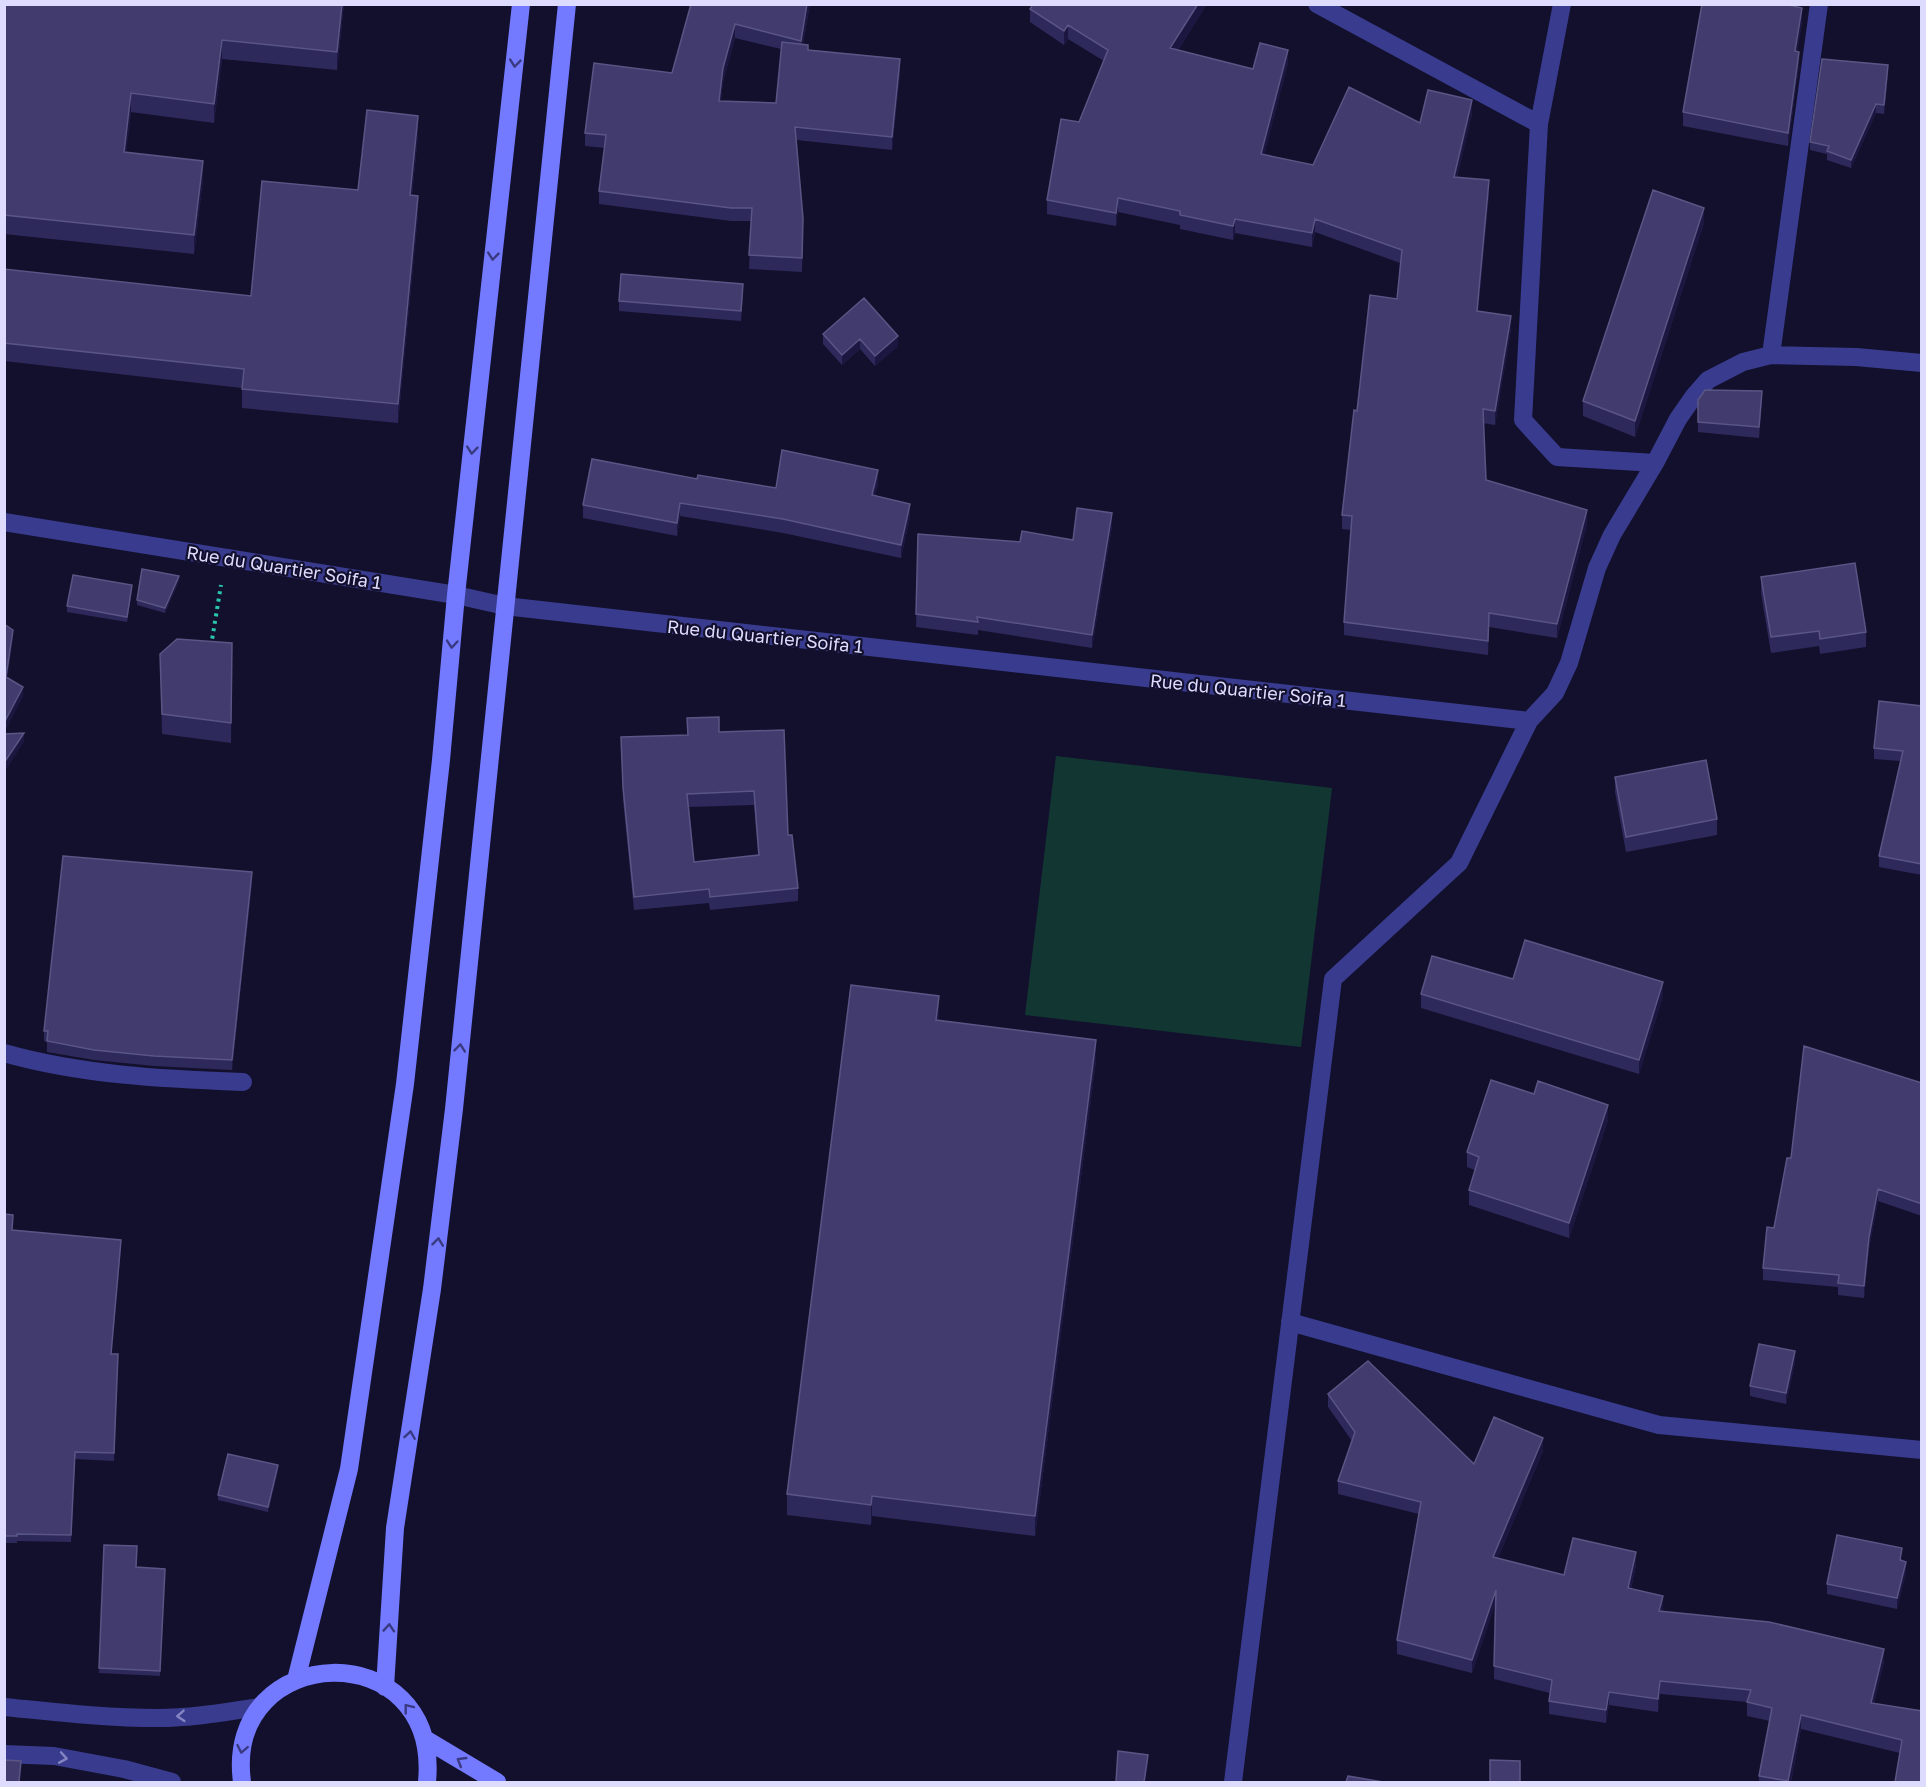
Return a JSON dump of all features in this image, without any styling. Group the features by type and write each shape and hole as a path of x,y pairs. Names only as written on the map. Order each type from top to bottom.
{"main road":[{"path":"296,1680 349,1469 405,1084 521,4"},
{"path":"385,1687 395,1528 432,1288 454,1109 567,4"},
{"path":"242,1782 239,1764 245,1734 260,1707 276,1691 296,1680 318,1673 342,1672 364,1677 385,1687 402,1701 416,1719 425,1739 429,1763 427,1782"},
{"path":"425,1739 496,1782"}],"street":[{"path":"1317,4 1539,124"},
{"path":"1562,4 1539,124 1523,420 1557,457 1655,463"},
{"path":"1771,355 1818,4"},
{"path":"1233,1782 1333,979 1459,863 1529,721 1555,693 1569,663 1597,568 1612,535 1678,419 1708,380 1743,363 1771,355 1856,357 1922,363"},
{"name":"Rue du Quartier Soifa 1","path":"4,522 456,595 505,606 1529,721"},
{"path":"4,1053 31,1060 153,1079 243,1082"},
{"path":"1290,1322 1659,1425 1922,1450"},
{"path":"4,1707 110,1717 159,1718 260,1707"},
{"path":"4,1754 54,1756 172,1782"}],"path":[{"path":"211,646 226,558"}],"green space":[{"path":"1056,756 1332,788 1301,1047 1025,1015"}],"building":[{"path":"4,4 342,4 337,52 222,40 214,104 131,93 124,152 203,161 194,235 4,215"},
{"path":"691,4 807,4 801,41 735,24 723,68 719,101 776,103 782,42 808,45 808,50 900,59 892,137 795,127 803,218 802,258 749,255 752,208 731,208 599,191 606,135 585,133 594,63 672,73"},
{"path":"1033,4 1198,4 1170,48 1253,69 1260,43 1288,50 1261,154 1313,165 1349,87 1420,123 1428,90 1472,100 1454,177 1489,180 1477,311 1511,316 1495,411 1483,409 1486,480 1587,510 1557,624 1489,613 1488,641 1344,622 1352,516 1342,515 1370,295 1397,299 1402,250 1315,219 1312,233 1235,219 1233,226 1180,215 1180,211 1118,198 1116,213 1047,200 1061,119 1079,122 1108,50 1068,25 1064,31 1030,9"},
{"path":"1702,4 1784,4 1802,8 1795,51 1799,52 1788,133 1683,112"},
{"path":"1822,59 1888,65 1884,105 1876,104 1851,160 1827,151 1829,146 1810,142"},
{"path":"367,110 418,116 410,195 418,196 398,404 242,389 244,369 4,343 4,269 251,296 262,181 358,190"},
{"path":"1653,190 1704,208 1635,421 1583,401"},
{"path":"621,274 743,284 741,311 619,301"},
{"path":"864,298 898,336 875,356 860,339 842,355 823,334"},
{"path":"1705,390 1762,391 1759,427 1698,422 1698,400"},
{"path":"782,450 878,470 872,495 910,504 901,545 783,519 680,503 677,523 583,505 592,459 697,479 698,475 776,488"},
{"path":"1077,508 1112,513 1092,635 977,617 978,622 916,614 918,534 1020,542 1022,531 1073,540"},
{"path":"1855,563 1866,632 1820,639 1819,631 1771,637 1761,577"},
{"path":"142,569 179,576 165,608 137,600"},
{"path":"73,575 132,585 127,617 67,606"},
{"path":"4,624 13,630 6,677 23,687 4,723"},
{"path":"177,639 232,643 231,723 162,714 160,654"},
{"path":"1879,701 1922,706 1922,864 1879,856 1903,751 1874,748"},
{"path":"719,717 719,732 784,730 788,835 792,835 798,888 710,897 709,889 634,897 623,787 621,737 688,735 687,718","holes":["754,791 759,855 694,862 687,794"]},
{"path":"24,733 4,763 4,734"},
{"path":"1706,760 1717,819 1626,837 1615,777"},
{"path":"63,856 252,872 232,1060 94,1050 47,1041 48,1031 44,1031"},
{"path":"1525,940 1663,982 1639,1060 1421,994 1432,956 1513,979"},
{"path":"851,985 939,996 936,1020 1096,1040 1035,1516 872,1496 871,1505 787,1494"},
{"path":"1804,1046 1922,1083 1922,1204 1878,1189 1869,1237 1864,1286 1838,1283 1839,1275 1763,1268 1767,1227 1774,1228 1787,1158 1791,1158"},
{"path":"1491,1080 1534,1094 1538,1081 1608,1105 1569,1223 1469,1190 1479,1157 1467,1152"},
{"path":"4,1214 13,1215 12,1230 121,1240 111,1354 118,1354 114,1453 75,1452 71,1535 17,1534 17,1536 4,1536"},
{"path":"1759,1344 1795,1351 1786,1393 1750,1386"},
{"path":"1368,1361 1474,1464 1494,1417 1543,1438 1493,1557 1564,1575 1573,1538 1636,1552 1628,1588 1663,1596 1659,1611 1769,1622 1884,1649 1871,1703 1922,1711 1922,1782 1895,1782 1902,1740 1801,1715 1788,1781 1759,1776 1772,1708 1747,1702 1751,1690 1660,1681 1658,1699 1609,1692 1606,1710 1549,1701 1552,1680 1494,1666 1496,1590 1472,1660 1397,1640 1421,1502 1338,1481 1355,1432 1328,1394"},
{"path":"228,1454 278,1465 268,1507 218,1495"},
{"path":"1837,1535 1902,1548 1900,1560 1906,1562 1897,1598 1827,1584"},
{"path":"104,1545 137,1546 136,1567 165,1569 160,1671 99,1668"},
{"path":"1118,1751 1148,1755 1144,1782 1116,1782"},
{"path":"4,1760 21,1761 19,1782 4,1782"},
{"path":"1490,1760 1520,1761 1520,1782 1490,1782"},
{"path":"1348,1776 1383,1782 1346,1782"}]}
